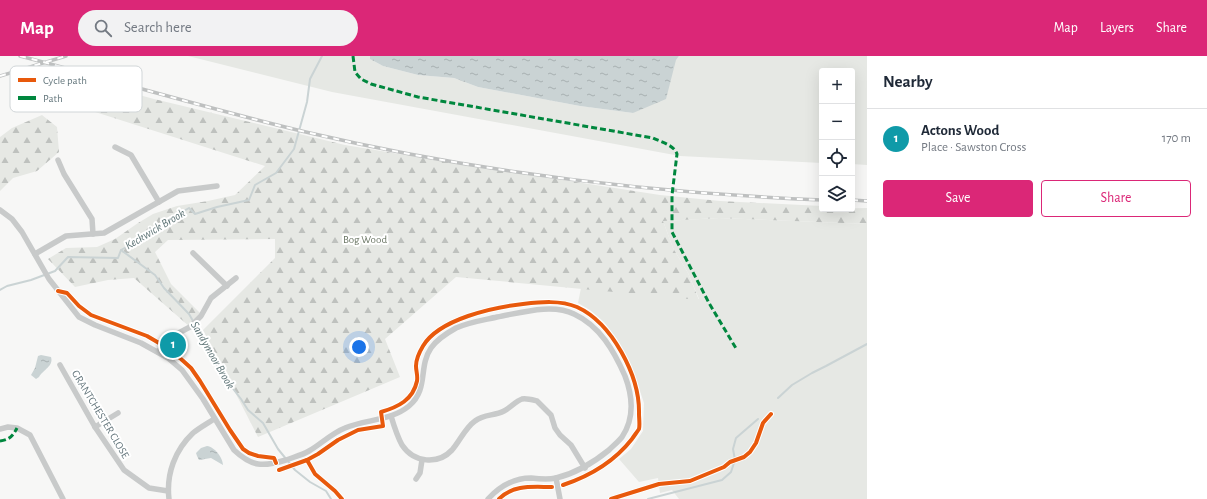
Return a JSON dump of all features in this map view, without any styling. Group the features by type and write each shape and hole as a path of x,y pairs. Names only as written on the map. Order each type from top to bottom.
{"street":[{"path":"115,147 131,155 159,202"},
{"path":"58,160 64,174 92,219 93,234"},
{"path":"35,254 66,236 104,233 178,191 217,186"},
{"path":"0,210 12,218 49,279 79,317 141,343 168,358 188,377 229,443 241,457 258,465 269,465 308,452 344,428 391,416 403,410 416,399 420,392 426,360 431,348 448,332 468,323 520,312 559,309 573,313 584,319 599,332 610,347 627,380 632,400 631,418 627,428 621,439 585,468 556,478 523,478 513,480 503,485 488,499"},
{"path":"193,253 227,286"},
{"path":"158,352 169,338 190,327 201,316 211,298 236,278"},
{"name":"GRANTCHESTER CLOSE","path":"60,365 96,427 124,470 149,488 168,491"},
{"path":"391,416 397,436 403,446 410,453 422,460 440,458 452,449 469,426 481,417 504,411 522,399 537,401 551,415 555,428 571,445 585,468"},
{"path":"96,427 118,413"},
{"path":"169,499 169,475 177,454 194,433 214,419"},
{"path":"0,429 8,427 17,428 30,435 62,499"},
{"path":"416,479 420,472 422,460"},
{"path":"556,478 560,499"}],"green space":[{"path":"188,56 370,56 370,59 383,66 418,75 454,78 478,87 580,106 633,113 679,56 867,56 867,165 855,164 855,68 819,68 819,163 680,156 332,92"},
{"name":"Bog Wood","path":"142,96 345,145 465,165 660,195 720,201 819,206 819,212 855,212 855,208 867,208 867,224 719,218 663,221 673,248 688,273 699,300 456,277 385,339 400,377 258,437 203,330 275,258 275,239 168,240 155,252 171,284 201,314 190,327 134,278 108,280 75,287 48,259 66,248 97,247 115,239 153,214 177,206 235,195 265,166 95,112 142,112"},
{"path":"42,115 57,127 59,152 37,171 13,178 0,191 0,137 12,128"},
{"path":"719,218 867,224 867,499 679,499 672,490 660,493 658,478 639,482 619,459 631,449 643,431 644,403 635,376 617,339 604,322 590,310 578,303 581,288 699,299 688,273 673,248 663,221"}],"water":[{"path":"370,56 679,56 676,60 666,99 633,113 580,106 478,87 454,78 418,75 383,66 370,59"},
{"path":"41,355 51,357 52,360 48,368 36,379 31,375 35,368 38,356"},
{"path":"207,446 213,448 218,453 222,459 223,465 211,458 199,460 196,453 201,448"}],"waterway":[{"name":"Keckwick Brook","path":"0,290 7,286 31,280 55,271 68,257 118,258 121,250 164,226 175,216 189,208 195,214 217,207 249,200 255,185 276,173 294,149 307,102 310,79 322,56"},
{"name":"Sandymoor Brook","path":"121,250 155,275 164,288 189,314 212,354 220,372 248,410 263,423 278,449 295,470 310,482 326,491 331,499"},
{"name":"Sandymoor Brook","path":"778,398 792,385 867,344"},
{"name":"Sandymoor Brook","path":"648,499 722,480 731,472 735,460 733,449 736,438 758,419"}],"railway":[{"path":"20,56 58,66"},
{"path":"33,66 66,56"},
{"path":"0,76 10,73"},
{"path":"142,89 310,133 436,159 628,186 757,197 819,200"},
{"path":"855,200 867,201"}],"marked path":[{"path":"353,56 355,72 361,79 371,84 418,97 653,138 673,148 677,154 672,195 672,232 709,303 737,350"},
{"path":"0,441 6,440 10,437 17,428"}],"cycle path":[{"path":"58,291 67,293 79,306 91,315 147,336 181,359 191,368 200,381 243,449 258,456 274,458 276,463"},
{"path":"279,470 307,460 338,440 358,430 383,426 381,412 404,402 412,393 417,381 416,364 419,353 423,346 441,328 483,311 530,303 557,302 577,307 590,315 602,325 622,352 635,384 638,399 639,422 639,429 617,455 592,473 563,485"},
{"path":"611,499 659,484 690,481 744,457 750,452 756,443 763,423 771,414"},
{"path":"307,460 315,474 342,499"},
{"path":"499,499 511,491 524,487 552,487"}],"place":[{"name":"Actons Wood","path":"173,345"}]}
